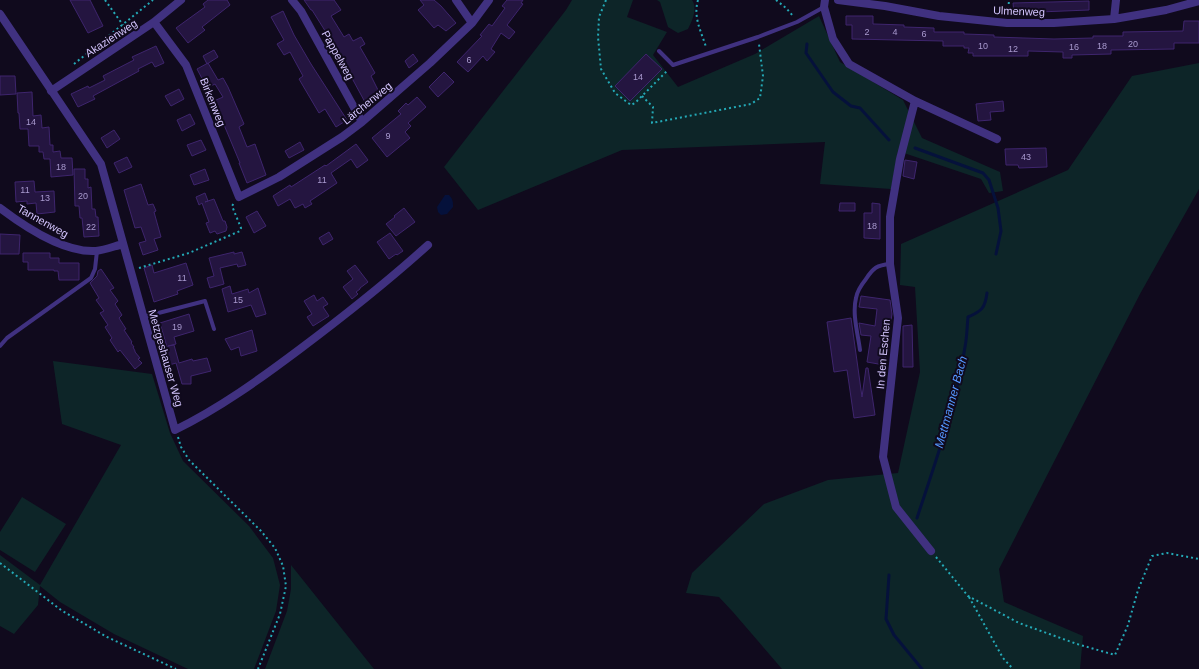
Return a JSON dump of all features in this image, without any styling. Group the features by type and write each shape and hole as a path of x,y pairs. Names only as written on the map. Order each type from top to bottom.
{"street":[{"name":"Akazienweg","path":"51,91 154,22 182,0"},
{"name":"Pappelweg","path":"292,0 301,11 362,122"},
{"path":"456,0 472,23"},
{"name":"Lärchenweg","path":"239,197 279,177 342,137 362,122 430,63 472,23 489,0"},
{"name":"Ulmenweg","path":"838,0 886,3 939,16 1007,23 1054,23 1114,19 1166,10 1199,1"},
{"path":"1114,19 1116,0"},
{"path":"825,4 833,39 849,64 915,100 997,139"},
{"name":"Metzgeshauser Weg","path":"0,14 101,164 175,430"},
{"name":"Birkenweg","path":"154,22 186,65 239,197"},
{"name":"In den Eschen","path":"915,100 900,159 890,217 890,264 898,318 883,457 896,507 931,551"},
{"name":"Tannenweg","path":"0,208 14,219 58,244 79,250 97,251 123,244"},
{"path":"175,430 219,406 274,368 357,305 407,264 428,244"}],"lane":[{"path":"659,51 674,65 758,37 797,22 825,4"},
{"path":"0,346 7,338 91,278 95,269 97,251"},
{"path":"860,350 855,308 856,297 867,277 877,266 890,264"},
{"path":"143,317 205,301 214,330"}],"path":[{"path":"105,0 123,25"},
{"path":"69,68 152,0"},
{"path":"606,0 599,17 598,37 601,69 615,93 631,105 674,65"},
{"path":"698,0 696,5 696,21 708,53"},
{"path":"776,0 786,8 797,22"},
{"path":"1007,23 1009,0"},
{"path":"642,96 653,107 652,123 751,104 760,98 763,76 758,37"},
{"path":"130,270 189,253 240,230 232,206 239,197"},
{"path":"175,430 181,447 189,460 261,531 275,548 283,566 286,586 280,614 258,669"},
{"path":"931,551 968,596 1003,658 1013,669"},
{"path":"968,596 1019,623 1077,644 1115,655 1128,625 1138,590 1152,556 1167,553 1199,560"},
{"path":"0,563 60,610 107,637 176,669"}],"green space":[{"path":"572,0 633,0 627,17 667,32 653,55 678,87 755,54 819,16 840,62 903,100 922,138 1000,172 1003,191 989,193 981,179 898,151 891,189 820,184 825,142 622,150 478,210 444,167 566,10"},
{"path":"657,0 692,0 694,4 693,19 688,29 678,33 668,27 660,2"},
{"path":"1199,63 1199,189 1140,294 999,569 1004,602 1083,636 1080,669 782,669 719,597 686,593 692,573 764,504 828,480 898,473 920,372 915,287 900,285 901,244 1068,170 1132,76"},
{"path":"53,361 152,374 170,433 183,461 249,526 273,558 280,585 276,611 254,669 188,669 114,634 60,602 40,586 38,605 14,634 0,626 0,555 40,585 121,445 62,424"},
{"path":"22,497 66,524 35,572 0,550 0,532"},
{"path":"291,565 374,669 265,669 287,611 291,589"}],"shaded area":[{"path":"445,195 449,195 451,198 453,207 447,214 441,215 438,212 437,207"}],"building":[{"path":"70,0 90,0 103,26 88,33"},
{"path":"208,0 227,0 230,5 202,27 205,30 188,43 176,28 205,7 203,4"},
{"path":"304,0 334,0 341,10 331,16 344,37 349,34 353,41 361,37 365,44 360,47 375,73 371,76 381,96 366,104 334,45"},
{"path":"420,0 434,0 456,23 446,31 438,25 434,28 418,10 424,5"},
{"path":"507,0 523,0 521,3 523,4 507,25 515,32 509,39 501,33 491,49 495,52 487,61 483,56 468,72 457,62 482,36 480,35 489,24 492,26 505,8 502,6"},
{"path":"1089,1 1089,10 1014,13 1013,3"},
{"path":"283,11 294,35 311,64 347,120 336,127 325,109 319,113 299,79 303,76 290,52 284,55 277,44 284,40 271,17"},
{"path":"846,16 873,16 873,24 934,28 934,32 964,32 964,34 994,35 994,37 1054,39 1093,38 1093,36 1123,36 1123,32 1183,31 1184,21 1199,21 1199,43 1174,43 1174,49 1111,50 1111,54 1072,55 1072,58 1063,58 1063,52 1028,51 1028,56 973,56 973,53 968,53 969,48 964,48 964,46 943,46 943,41 852,39 852,25 846,25"},
{"path":"156,46 164,63 155,67 152,62 138,69 139,71 93,96 95,99 78,107 71,94 88,86 89,88 105,80 103,76 134,60 132,57"},
{"path":"214,50 218,57 207,64 203,56"},
{"path":"413,54 418,61 409,68 405,61"},
{"path":"646,54 662,69 630,101 615,86"},
{"path":"208,63 218,80 223,78 228,87 244,124 239,127 247,147 255,144 266,175 247,183 214,101 223,97 215,84 207,88 197,69"},
{"path":"444,72 454,82 438,97 429,87"},
{"path":"0,76 15,76 16,94 0,95"},
{"path":"179,89 184,99 171,106 165,96"},
{"path":"32,92 33,116 41,115 42,128 49,127 50,145 53,145 53,152 60,151 61,158 72,158 73,175 51,177 50,159 44,159 43,152 39,152 39,146 29,146 28,129 20,129 17,93"},
{"path":"417,97 426,107 408,123 411,126 405,132 410,138 387,157 372,138 401,114 398,111 406,103 408,105"},
{"path":"1003,101 1004,111 990,112 991,120 978,121 976,104"},
{"path":"190,114 195,124 182,131 177,120"},
{"path":"114,130 120,139 107,148 101,138"},
{"path":"201,140 206,150 192,156 187,145"},
{"path":"300,142 304,150 289,158 285,151"},
{"path":"356,144 368,160 357,168 351,159 331,173 337,183 310,201 312,204 305,208 303,204 295,208 290,199 278,206 273,196 290,185 291,187 325,165 326,166"},
{"path":"1046,148 1047,167 1019,168 1018,165 1006,165 1005,149"},
{"path":"127,157 132,167 119,173 114,163"},
{"path":"905,160 917,162 914,179 903,176"},
{"path":"74,169 85,169 85,179 88,179 88,188 91,187 92,209 95,209 96,217 98,217 99,236 84,237 79,206 75,206"},
{"path":"205,169 209,180 194,185 190,175"},
{"path":"34,181 35,192 54,191 55,212 37,214 36,203 27,204 27,201 16,202 15,182"},
{"path":"141,184 148,205 153,204 156,211 154,212 161,237 154,239 158,250 143,255 139,243 146,241 141,227 135,228 124,190"},
{"path":"205,193 208,201 214,199 223,221 225,221 227,227 226,231 217,234 215,231 210,233 206,223 209,222 202,203 199,205 196,197"},
{"path":"840,203 855,203 855,211 839,211"},
{"path":"872,203 880,204 880,239 864,238 864,213 872,213"},
{"path":"404,208 415,222 396,236 386,224"},
{"path":"257,211 266,226 254,233 246,217"},
{"path":"329,232 333,239 323,245 319,238"},
{"path":"390,233 403,251 389,259 377,242"},
{"path":"0,234 20,235 19,254 0,254"},
{"path":"234,252 234,254 242,252 246,265 238,267 237,264 220,268 224,284 210,288 207,278 214,276 209,258"},
{"path":"23,253 50,253 50,258 59,258 59,263 79,263 79,280 59,280 58,271 54,270 28,270 28,262 23,262"},
{"path":"186,263 193,285 177,291 178,294 154,302 144,268 152,265 154,273"},
{"path":"355,265 368,282 356,292 358,294 352,299 343,287 353,279 347,271"},
{"path":"101,269 114,288 110,290 118,301 115,304 122,315 119,318 126,329 124,330 132,342 131,343 135,352 140,358 138,359 142,363 135,369 120,350 118,352 110,340 112,338 105,327 108,325 100,313 104,311 96,300 99,298 90,283"},
{"path":"230,286 232,294 248,289 249,293 258,288 266,314 256,317 251,305 228,312 222,289"},
{"path":"314,295 317,301 323,297 328,304 323,307 329,316 313,326 307,317 312,314 304,301"},
{"path":"861,296 890,300 892,314 884,365 867,362 871,336 861,335 859,323 875,326 877,309 859,307"},
{"path":"189,314 194,331 174,337 176,344 168,346 174,345 179,363 192,359 193,361 207,358 211,371 191,376 191,384 182,384 176,363 166,366 161,348 167,347 160,323"},
{"path":"851,318 862,397 866,368 868,368 875,415 854,418 847,370 834,372 827,322"},
{"path":"912,325 913,367 903,367 903,326"},
{"path":"252,330 257,351 241,356 239,347 231,350 225,339"}],"waterway":[{"name":"Mettmanner Bach","path":"807,44 806,53 833,92 851,106 860,108 889,140"},
{"name":"Mettmanner Bach","path":"915,148 983,173 989,180 998,208 1001,231 996,254"},
{"name":"Mettmanner Bach","path":"917,518 951,412 966,343 968,317 980,311 984,306 987,293"},
{"name":"Mettmanner Bach","path":"889,575 886,619 894,635 922,669"}]}
